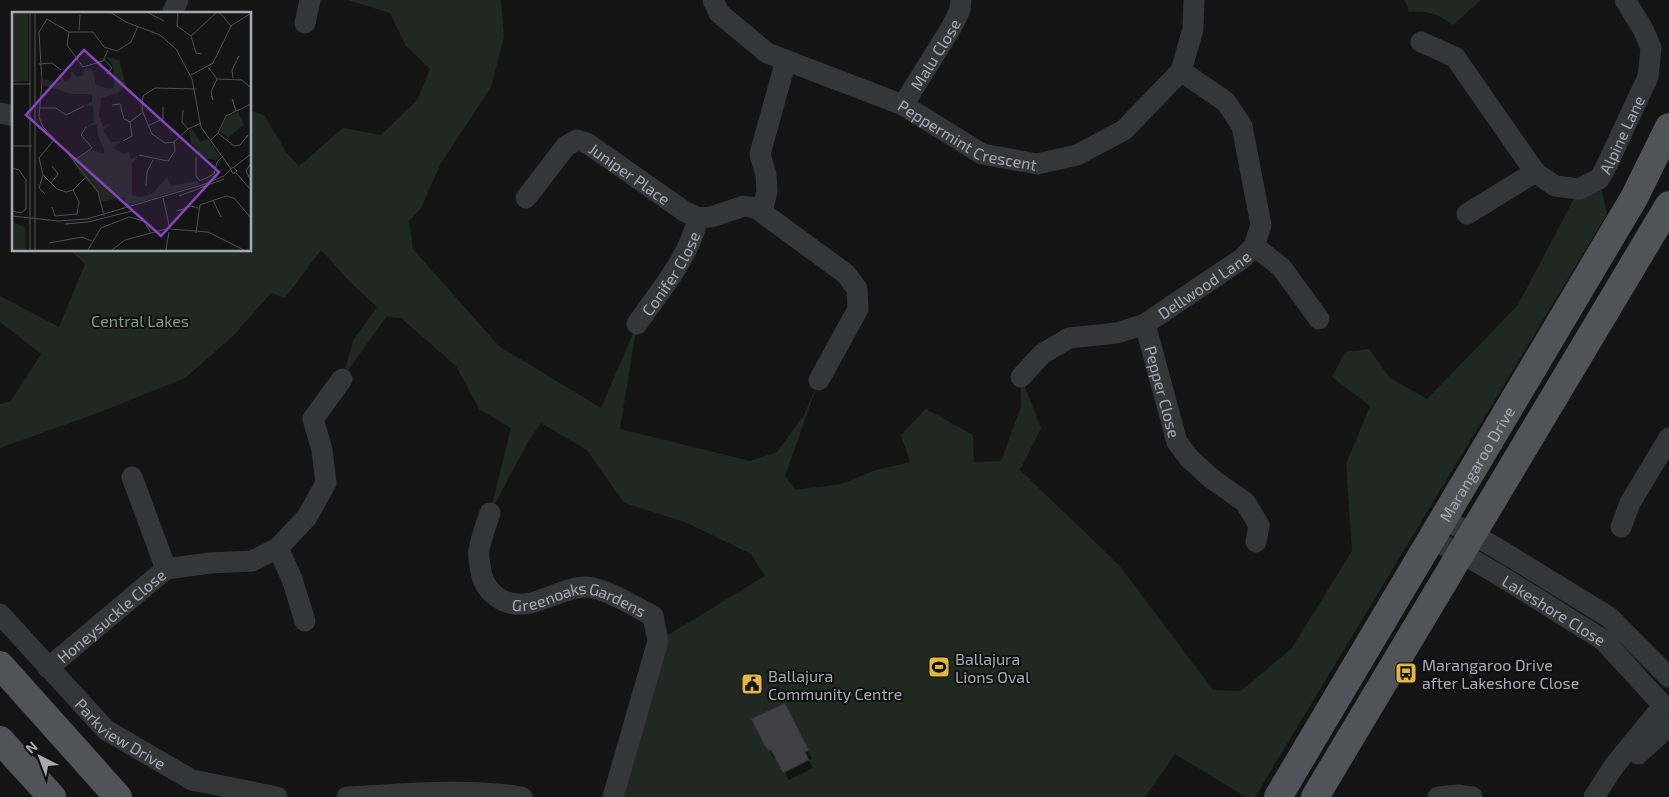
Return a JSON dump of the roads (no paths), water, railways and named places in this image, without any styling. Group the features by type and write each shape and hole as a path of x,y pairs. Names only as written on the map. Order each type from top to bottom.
{"main road":[{"name":"Marangaroo Drive","path":"1278,797 1634,198 1669,127"},
{"name":"Marangaroo Drive","path":"1315,797 1669,205"},
{"path":"0,666 118,797"},
{"path":"0,740 52,797"}],"street":[{"path":"173,12 178,0"},
{"path":"305,22 310,0"},
{"name":"Peppermint Crescent","path":"712,0 719,13 767,53 903,105 982,154 1037,164 1077,155 1124,130 1181,71 1193,29 1194,0"},
{"name":"Malu Close","path":"903,105 951,28 960,10 961,0"},
{"name":"Alpine Lane","path":"1421,42 1455,57 1535,172 1555,186 1579,189 1598,179 1604,171 1648,77 1651,48 1643,29 1625,0"},
{"path":"756,208 764,204 767,191 766,175 760,154 786,60"},
{"name":"Dellwood Lane","path":"1021,377 1042,354 1069,338 1117,333 1146,324 1243,258 1254,246 1262,225 1242,126 1226,102 1181,71"},
{"name":"Juniper Place","path":"526,198 566,146 577,140 587,143 684,211 698,218"},
{"path":"1467,214 1535,172"},
{"path":"698,218 711,217 744,206 756,208 846,274 857,289 858,309 819,380"},
{"name":"Conifer Close","path":"637,324 678,264 693,236 698,218"},
{"path":"1254,246 1281,267 1319,319"},
{"name":"Pepper Close","path":"1146,324 1177,442 1195,464 1212,479 1245,502 1259,525 1256,542"},
{"name":"Honeysuckle Close","path":"48,668 166,569 210,563 252,561 278,548 307,517 326,483 322,450 313,419 342,379"},
{"path":"1621,527 1630,503 1669,438"},
{"path":"132,477 166,569"},
{"name":"Greenoaks Gardens","path":"490,513 478,551 480,571 484,584 499,599 511,604 530,604 566,591 586,587 603,591 653,616 658,641 613,797"},
{"name":"Lakeshore Close","path":"1438,530 1467,543 1609,618 1669,677"},
{"name":"Lakeshore Close","path":"1467,543 1499,575 1603,640 1665,711"},
{"path":"278,548 292,580 305,621"},
{"name":"Parkview Drive","path":"0,614 106,730 192,780 277,797"},
{"path":"1594,797 1614,766 1665,711"},
{"path":"1606,797 1640,751 1665,711"},
{"path":"347,797 458,793 498,793 522,797"},
{"path":"1438,797 1458,795 1472,797"}],"place":[{"name":"Ballajura Lions Oval","path":"939,667"},
{"name":"Marangaroo Drive after Lakeshore Close","path":"1406,673"},
{"name":"Ballajura Community Centre","path":"752,684"}],"park label":[{"name":"Central Lakes","path":"140,320"}]}
